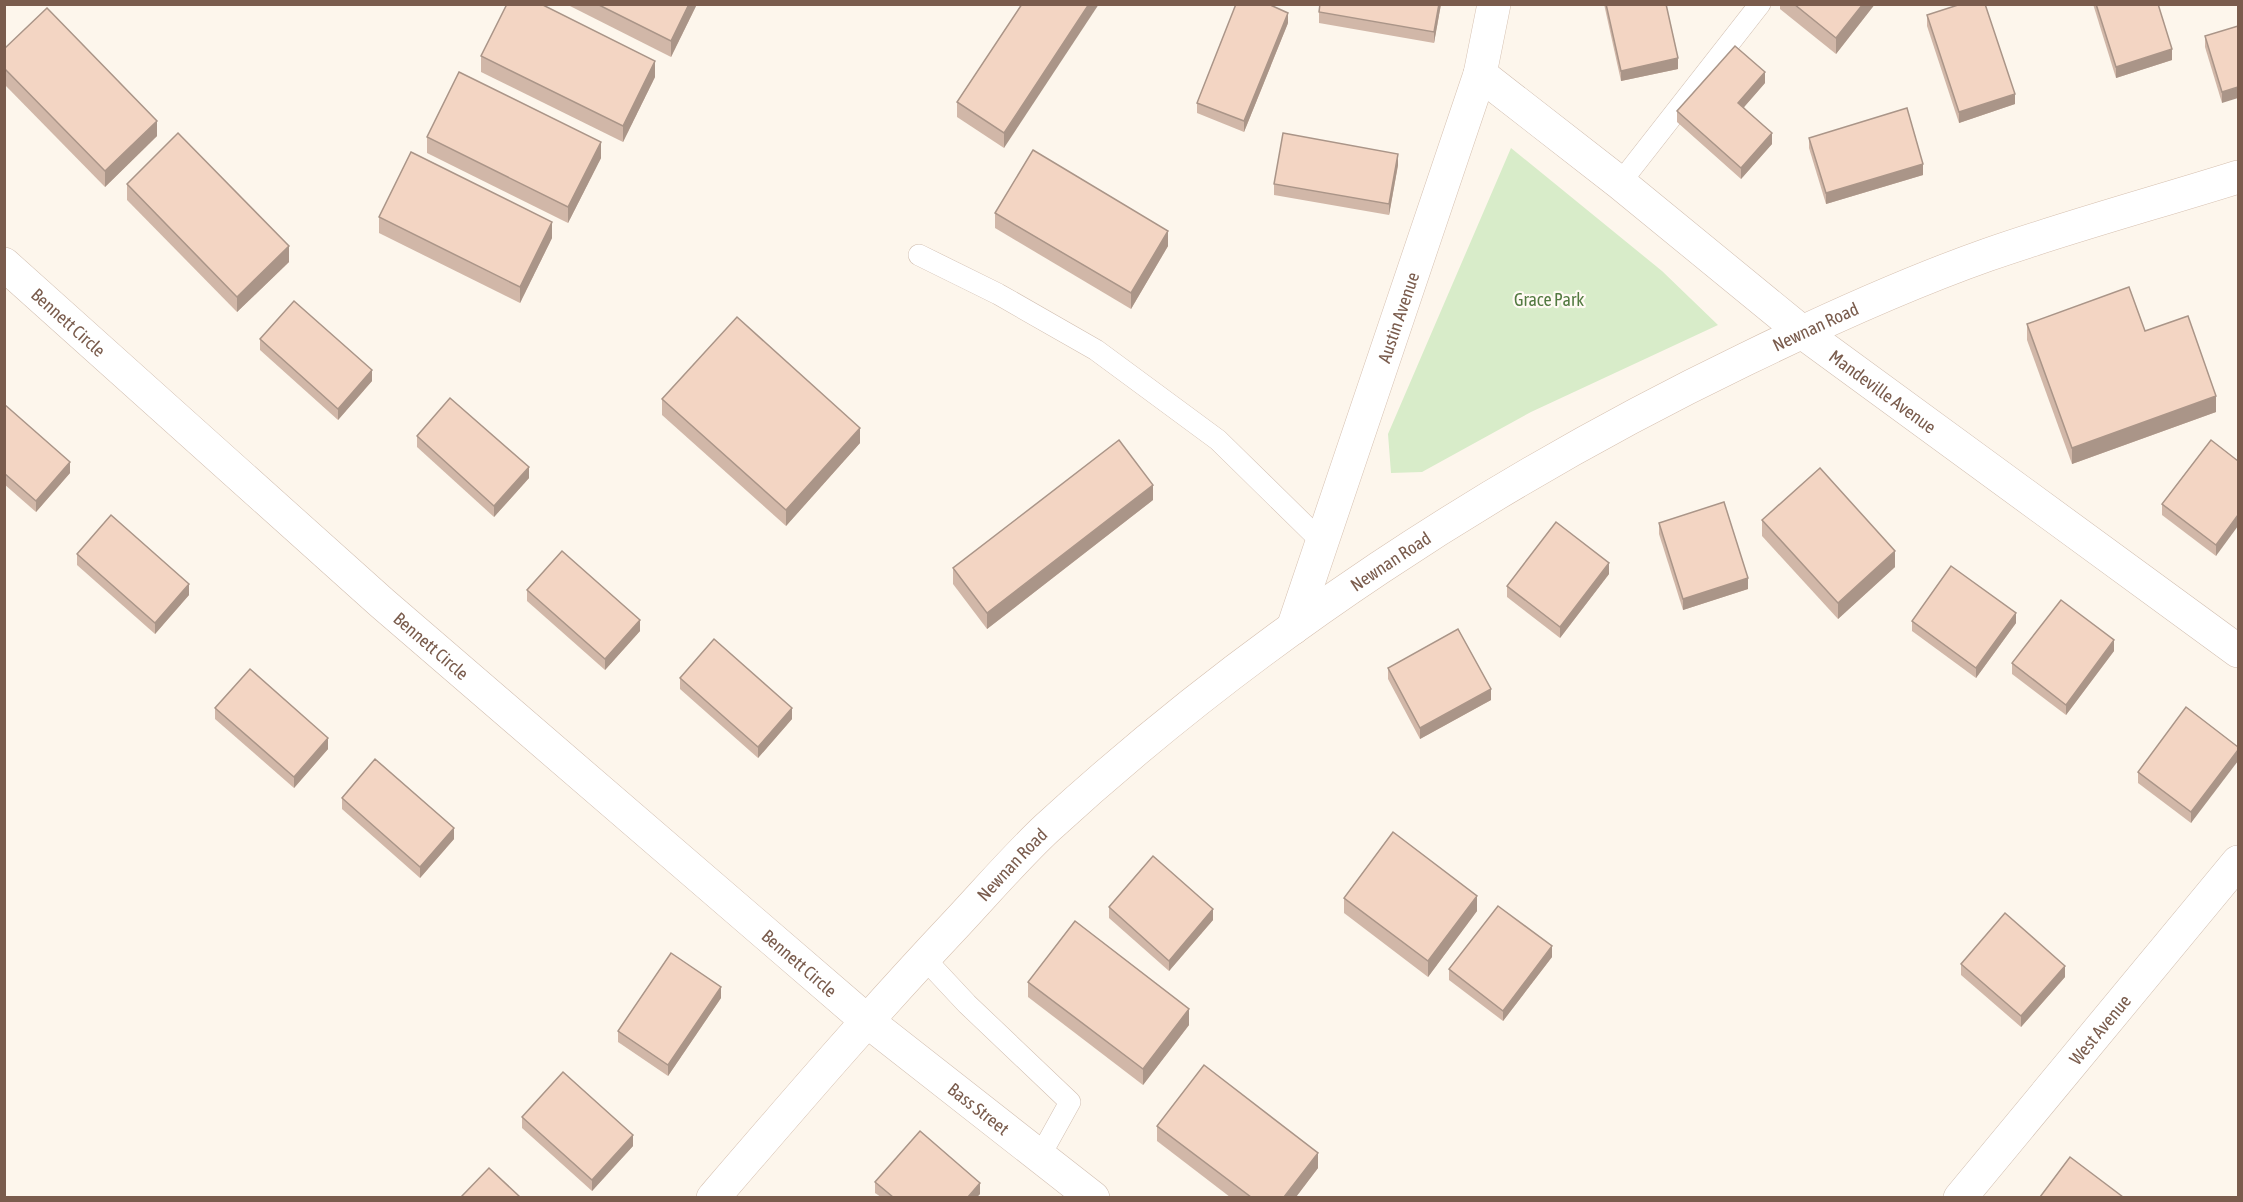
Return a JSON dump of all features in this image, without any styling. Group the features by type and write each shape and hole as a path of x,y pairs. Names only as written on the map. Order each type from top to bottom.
{"street":[{"name":"Austin Avenue","path":"1293,628 1480,74 1494,4"},
{"name":"Mandeville Avenue","path":"1480,74 1620,183 1802,332 2238,651"},
{"name":"Newnan Road","path":"713,1197 866,1020 1042,832 1123,761 1207,693 1293,628 1452,520 1535,471 1703,380 1802,332 1987,255 2238,177"},
{"name":"Bennett Circle","path":"4,264 382,603 866,1020"},
{"name":"West Avenue","path":"1960,1197 2238,862"},
{"name":"Bass Street","path":"866,1020 1092,1197"}],"lane":[{"path":"1620,183 1760,4"},
{"path":"919,255 998,294 1096,350 1218,440 1322,542"},
{"path":"924,958 967,1004 1070,1102 1040,1156"}],"green space":[{"name":"Grace Park","path":"1511,148 1662,271 1718,325 1531,412 1422,472 1391,473 1388,434"}],"building":[{"path":"507,4 541,4 655,61 623,126 481,56"},
{"path":"597,4 689,4 671,41"},
{"path":"1022,4 1089,4 1004,133 957,102"},
{"path":"1236,4 1268,4 1288,13 1244,121 1197,103"},
{"path":"1320,4 1439,4 1434,32 1319,12"},
{"path":"1606,4 1666,4 1678,58 1621,71"},
{"path":"1794,4 1863,4 1836,38"},
{"path":"1961,4 1985,4 2015,94 1959,112 1927,15"},
{"path":"2096,4 2158,4 2172,49 2116,67"},
{"path":"47,8 157,121 105,171 4,68 4,49"},
{"path":"2238,26 2238,87 2222,92 2205,36"},
{"path":"1735,46 1765,72 1738,103 1772,133 1741,168 1677,111"},
{"path":"459,72 601,142 568,207 427,137"},
{"path":"1907,108 1923,164 1826,193 1809,138"},
{"path":"178,133 289,246 237,297 127,184"},
{"path":"1283,133 1398,154 1389,204 1274,184"},
{"path":"1033,150 1168,231 1131,293 995,213"},
{"path":"411,152 552,222 520,287 379,217"},
{"path":"2129,287 2145,331 2188,316 2216,396 2072,448 2027,324"},
{"path":"294,301 372,370 338,409 260,339"},
{"path":"737,317 860,428 786,510 662,399"},
{"path":"450,398 529,467 494,506 417,436"},
{"path":"4,404 70,462 36,501 4,473"},
{"path":"1119,440 1153,485 987,613 953,568"},
{"path":"2211,440 2238,461 2238,515 2216,545 2162,504"},
{"path":"1820,468 1895,551 1838,603 1762,520"},
{"path":"1724,502 1748,578 1683,599 1659,523"},
{"path":"111,515 189,584 155,623 77,554"},
{"path":"1556,522 1609,563 1560,627 1507,586"},
{"path":"562,551 640,620 605,659 527,590"},
{"path":"1951,566 2016,613 1976,668 1912,621"},
{"path":"2061,600 2114,640 2066,705 2012,663"},
{"path":"1458,629 1491,689 1420,728 1388,668"},
{"path":"714,639 792,708 758,747 680,678"},
{"path":"250,669 328,738 294,777 215,708"},
{"path":"2186,707 2238,747 2191,812 2138,772"},
{"path":"375,759 454,828 420,867 342,798"},
{"path":"1393,832 1477,896 1428,961 1344,898"},
{"path":"1153,856 1213,909 1169,961 1109,907"},
{"path":"1498,906 1552,946 1503,1011 1449,969"},
{"path":"2005,913 2065,966 2021,1016 1961,964"},
{"path":"1075,921 1189,1009 1143,1069 1028,982"},
{"path":"671,953 721,987 668,1065 618,1031"},
{"path":"1204,1065 1318,1153 1284,1197 1251,1197 1157,1126"},
{"path":"563,1072 633,1135 592,1180 522,1117"},
{"path":"920,1131 980,1183 968,1197 893,1197 875,1182"},
{"path":"2070,1157 2123,1197 2040,1197"},
{"path":"489,1168 520,1197 461,1197"}]}
